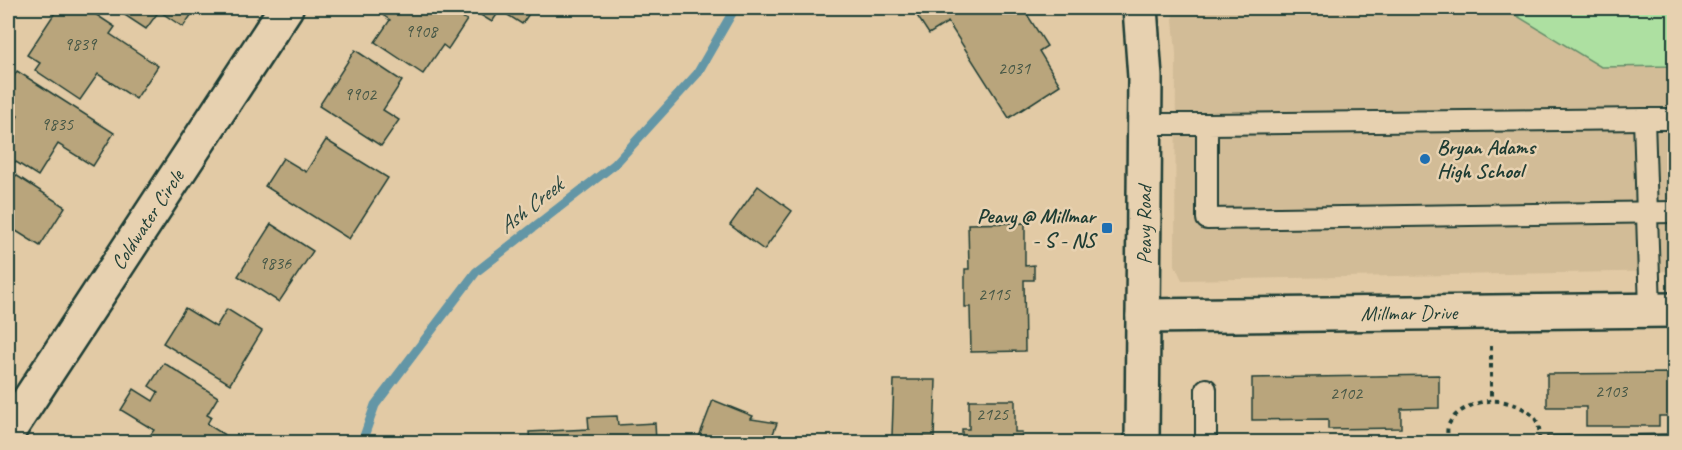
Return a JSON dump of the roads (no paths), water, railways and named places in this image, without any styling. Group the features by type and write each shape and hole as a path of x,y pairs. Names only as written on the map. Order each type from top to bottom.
{"street":[{"name":"Coldwater Circle","path":"8,432 286,8"},
{"name":"Peavy Road","path":"1140,8 1145,77 1142,442"},
{"name":"Millmar Drive","path":"1143,316 1662,310"}],"lane":[{"path":"1644,119 1646,212 1662,310"},
{"path":"1145,124 1674,119"},
{"path":"1207,124 1208,219 1674,212"},
{"path":"1206,389 1206,442"}],"waterway":[{"name":"Ash Creek","path":"362,442 375,405 476,272 615,164 697,74 735,8"}],"place":[{"name":"Bryan Adams High School","path":"1425,159"},
{"name":"Peavy @ Millmar - S - NS","path":"1107,228"}]}
